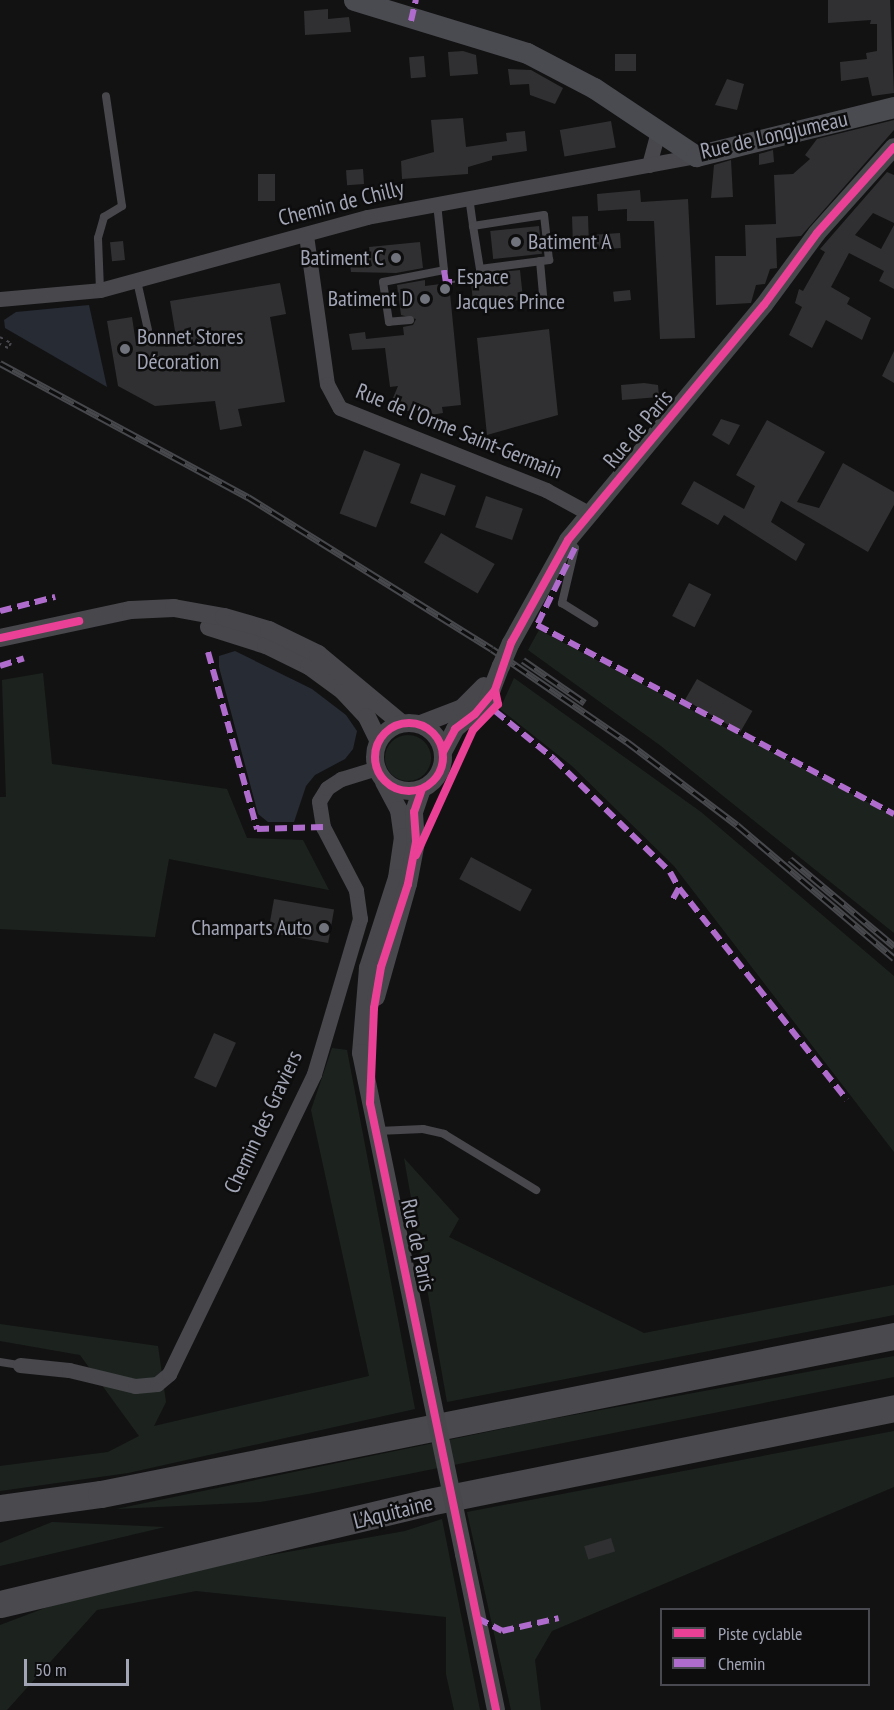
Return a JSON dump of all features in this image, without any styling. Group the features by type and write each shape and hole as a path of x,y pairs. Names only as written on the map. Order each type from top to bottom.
{"highway":[{"path":"0,1508 101,1494 894,1336"},
{"name":"L'Aquitaine","path":"0,1604 424,1503 894,1408"},
{"path":"0,1527 74,1508 101,1494"},
{"path":"0,1587 382,1504 424,1503"}],"main road":[{"name":"Rue de Longjumeau","path":"354,0 526,53 594,88 696,156 894,107"}],"street":[{"path":"649,165 658,132"},
{"name":"Rue de Paris","path":"443,752 455,729 487,702 511,643 568,540 757,314 817,232 894,147"},
{"name":"Chemin de Chilly","path":"0,299 100,290 437,203 696,156"},
{"name":"Rue de l'Orme Saint-Germain","path":"306,235 327,384 340,408 546,490 590,514"},
{"path":"0,638 78,621 131,610 174,608 269,630 318,654 401,723 421,724 439,740 443,752 438,775 422,789 402,791 380,775 378,740 367,717 344,691 309,666 266,645 223,630 175,621 78,621"},
{"name":"Rue de Paris","path":"421,724 462,708 501,666"},
{"path":"378,740 401,723"},
{"name":"Rue de Paris","path":"380,775 399,810 403,837 397,878 368,968 363,1005 361,1053 375,1131 495,1710"},
{"name":"Chemin des Graviers","path":"20,1365 69,1370 135,1386 157,1384 169,1374 314,1074 360,919 356,890 323,827 319,801 327,788 341,779 380,775"},
{"name":"Rue de Paris","path":"370,1103 376,998 408,884 416,842 414,812 422,789"}],"lane":[{"path":"100,290 98,238 104,217 122,206 106,96"},
{"path":"469,196 473,226 480,269 549,260 544,215 473,226"},
{"path":"410,320 389,322 383,282 444,270 437,203"},
{"path":"540,261 544,306"},
{"path":"137,280 148,330"},
{"path":"568,540 575,548 562,603 594,623"},
{"path":"375,1131 423,1129 444,1134 536,1190"},
{"path":"0,1362 20,1365"}],"path":[{"path":"453,282 460,281 460,285"},
{"path":"0,338 11,343 8,348 0,344"}],"shaded area":[{"path":"89,305 107,387 5,328 4,320 16,312"},
{"path":"539,630 894,816 894,933 661,746 528,650"},
{"path":"235,651 312,689 346,715 357,731 353,749 345,759 315,775 306,786 294,822 268,822 258,814 219,667 219,656"},
{"path":"43,673 52,764 227,789 247,838 303,840 329,890 169,859 155,937 0,929 0,797 6,797 2,680"},
{"path":"514,678 701,812 894,976 894,1152 674,866 572,766 500,709"},
{"path":"408,735 424,742 431,758 424,774 408,781 392,774 385,758 392,742"},
{"path":"332,1048 347,1050 415,1409 128,1473 0,1491 0,1466 108,1452 139,1436 80,1355 0,1341 0,1324 158,1346 166,1402 154,1426 369,1376 311,1110"},
{"path":"404,1158 459,1219 449,1237 644,1333 894,1285 894,1315 447,1402"},
{"path":"894,1356 894,1377 308,1494 260,1502 116,1509 530,1423"},
{"path":"894,1431 894,1487 552,1631 535,1660 541,1710 511,1710 467,1512"},
{"path":"442,1519 480,1710 454,1710 446,1674 446,1617 196,1591 97,1610 7,1710 0,1710 0,1625 61,1602 192,1569 405,1531"},
{"path":"52,1522 165,1527 0,1566 0,1543"}],"building":[{"path":"828,0 890,0 894,93 872,96 868,77 841,81 840,62 867,59 866,53 877,51 877,24 870,24 871,20 828,23"},
{"path":"328,9 328,19 349,17 351,32 305,35 304,11"},
{"path":"463,51 476,55 478,74 450,76 448,52"},
{"path":"615,54 636,54 636,71 615,71"},
{"path":"424,56 426,77 411,78 409,57"},
{"path":"508,69 531,70 563,88 555,104 530,95 529,84 510,85"},
{"path":"727,79 744,84 737,110 715,105"},
{"path":"463,118 466,147 507,141 506,133 525,131 527,151 492,156 492,160 468,167 468,174 402,179 401,161 434,152 431,120"},
{"path":"894,120 894,130 801,236 776,238 777,268 770,269 765,284 756,285 751,303 716,305 715,256 746,256 745,225 776,224 774,175 793,174 810,159 805,155 817,139"},
{"path":"611,121 616,148 564,157 560,130"},
{"path":"773,150 774,162 759,165 759,154"},
{"path":"731,160 733,197 711,198 714,165"},
{"path":"363,169 364,184 347,185 346,170"},
{"path":"887,172 894,175 894,223 873,213 855,235 881,249 894,225 894,289 879,281 884,271 849,253 831,287 850,298 847,304 871,318 862,340 826,320 812,348 789,335 802,307 795,303 799,289 803,291 825,252 820,249"},
{"path":"258,174 275,174 275,201 258,201"},
{"path":"640,190 641,202 688,199 695,338 660,339 654,221 627,221 627,209 598,211 597,194"},
{"path":"588,216 589,241 573,242 572,217"},
{"name":"Batiment A","path":"539,226 542,254 493,259 490,231"},
{"path":"620,233 621,248 595,250 594,235"},
{"path":"123,241 125,260 112,261 110,242"},
{"name":"Batiment C","path":"420,242 423,268 396,273 351,272 349,256 370,254 369,247"},
{"path":"520,270 523,300 473,305 470,275"},
{"path":"425,280 425,286 449,283 461,405 442,407 443,413 431,415 431,409 406,411 390,405 398,386 390,387 385,348 352,350 349,334 365,332 366,339 404,335 403,327 413,325 416,319 401,315 397,285"},
{"path":"280,283 286,314 270,317 285,402 238,409 242,426 220,430 215,401 155,406 118,386 107,321 132,317 136,344 176,337 170,301"},
{"path":"630,290 631,300 614,302 613,292"},
{"path":"549,329 558,415 487,435 477,338"},
{"path":"894,351 894,383 882,376"},
{"path":"644,383 658,385 659,397 622,400 621,385"},
{"path":"721,419 740,425 729,445 712,435"},
{"path":"767,420 825,452 797,502 819,508 843,463 894,492 894,505 868,552 781,501 771,522 805,544 796,561 724,515 718,525 681,504 694,481 744,509 755,486 736,475"},
{"path":"364,450 400,464 376,527 340,513"},
{"path":"421,473 456,486 445,516 410,503"},
{"path":"486,496 523,509 512,540 475,527"},
{"path":"441,533 495,564 478,593 424,562"},
{"path":"689,583 711,594 694,627 672,616"},
{"path":"697,679 752,711 740,732 685,700"},
{"path":"471,857 532,889 520,911 459,879"},
{"path":"274,899 334,910 328,943 268,932"},
{"path":"214,1033 236,1043 216,1088 194,1078"},
{"path":"611,1538 615,1551 588,1560 584,1546"}],"railway":[{"path":"0,363 248,497 492,649 626,741 737,825 894,958"},
{"path":"523,660 585,703"},
{"path":"790,859 894,946"}],"marked path":[{"path":"411,21 416,0"},
{"path":"444,270 446,282 452,282"},
{"path":"575,548 537,625 894,814"},
{"path":"0,611 55,597"},
{"path":"208,652 257,829 323,827"},
{"path":"0,666 24,658"},
{"path":"495,711 554,759 670,872 679,888 673,899"},
{"path":"679,888 847,1100"},
{"path":"477,1618 502,1631 559,1618"}],"cycle path":[{"path":"443,752 455,729 475,714 495,690 511,643 568,540 764,305 817,233 894,147"},
{"path":"0,638 79,621"},
{"path":"416,855 473,730 498,704 495,690"},
{"path":"402,723 416,723 428,728 438,738 443,757 438,776 428,786 416,791 402,791 390,786 380,776 375,764 375,750 380,738 390,728 402,723"},
{"path":"422,789 414,812 416,842 408,884 381,967 374,1008 370,1103 496,1710"}],"place":[{"name":"Batiment A","path":"516,242"},
{"name":"Batiment C","path":"396,258"},
{"name":"Espace Jacques Prince","path":"445,289"},
{"name":"Batiment D","path":"425,299"},
{"name":"Bonnet Stores Décoration","path":"125,349"},
{"name":"Champarts Auto","path":"324,928"}]}
